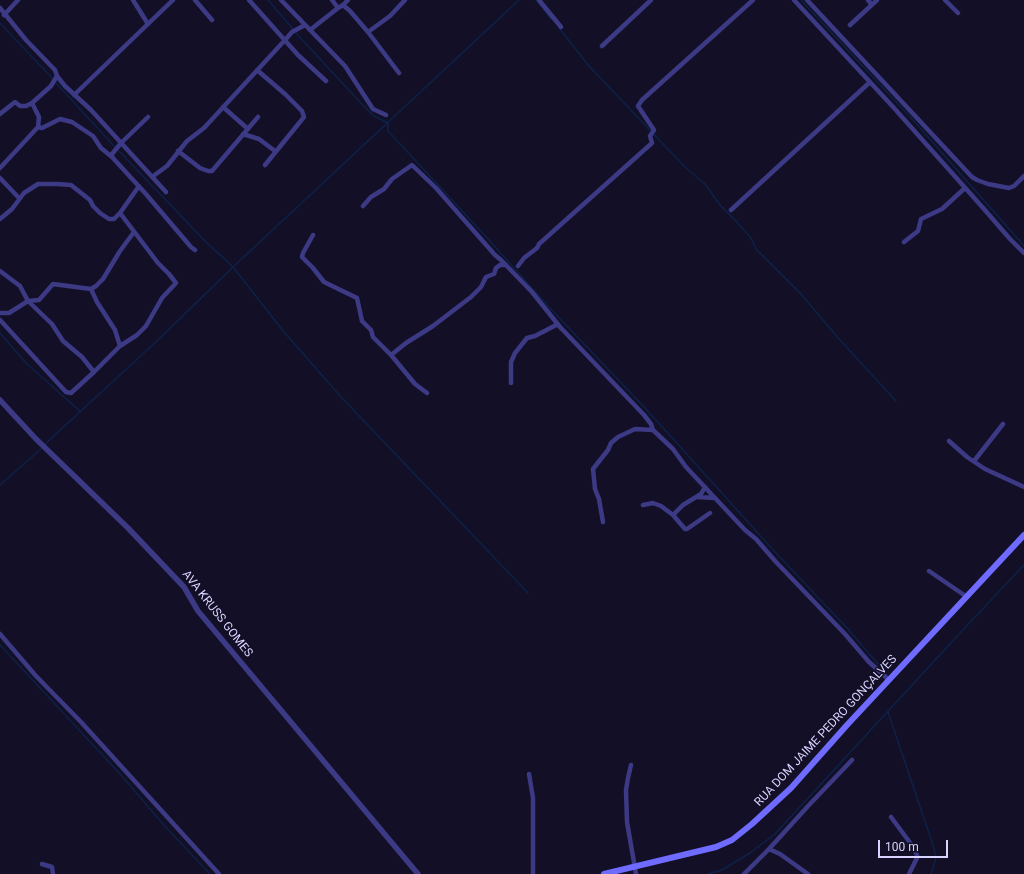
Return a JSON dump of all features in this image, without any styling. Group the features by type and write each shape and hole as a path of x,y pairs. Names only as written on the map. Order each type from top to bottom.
{"main road":[{"name":"RUA DOM JAIME PEDRO GONÇALVES","path":"604,874 701,852 725,844 752,824 791,788 1024,535"}],"street":[{"path":"4,15 18,0"},
{"path":"133,0 148,24"},
{"path":"74,95 173,0"},
{"path":"195,0 212,20"},
{"path":"249,0 298,55 326,80"},
{"path":"281,0 350,73 373,109 386,115"},
{"path":"332,0 338,8"},
{"path":"310,30 348,0"},
{"path":"368,32 390,16 405,0"},
{"path":"540,0 561,27"},
{"path":"602,46 651,0"},
{"path":"518,266 524,258 537,248 539,244 652,143 650,136 654,130 638,106 642,100 753,0"},
{"path":"794,0 1024,253"},
{"path":"807,0 972,176 977,180 988,184 1009,188 1014,186 1024,176"},
{"path":"868,0 872,5"},
{"path":"850,25 877,0"},
{"path":"945,0 958,14"},
{"path":"343,5 368,32 399,73"},
{"path":"0,8 4,15 26,40 55,70 57,76 74,95 91,110 166,192"},
{"path":"152,177 167,166 187,141 204,128 284,40 294,31 305,25"},
{"path":"257,70 285,94 302,111 304,117 265,165"},
{"path":"0,114 15,102 20,106 26,106 32,103 51,86 57,76"},
{"path":"731,210 870,82"},
{"path":"0,168 38,127 39,117 32,103"},
{"path":"223,107 248,129"},
{"path":"112,157 112,154 121,143 148,117"},
{"path":"178,151 200,168 212,171 258,117"},
{"path":"38,127 42,128 60,119 72,122 93,136 101,148 112,157 139,186 195,250"},
{"path":"243,134 259,139 275,151"},
{"path":"363,206 372,197 384,189 390,181 412,165 436,188 495,255 532,292 558,324 644,415 651,424 653,430 673,448 686,467 705,488 745,530 756,539 845,634 869,662 889,680"},
{"path":"0,178 19,198"},
{"path":"0,219 12,209 24,193 38,184 71,185 90,200 93,206 104,216 114,219 139,186"},
{"path":"904,242 918,231 921,220 942,210 965,188"},
{"path":"0,320 68,394 94,372 120,346 137,335 146,326 162,298 176,284 120,213"},
{"path":"0,312 9,312 28,301 39,300 53,284 92,289 103,279 120,251 134,232"},
{"path":"313,235 302,257 324,282 357,298 362,321 371,330 373,337 426,394"},
{"path":"391,355 471,297 481,287 486,277 494,274 496,268 500,265 506,265"},
{"path":"0,271 20,286 28,301 52,324 63,341 82,357 94,372"},
{"path":"92,289 97,302 115,330 120,346"},
{"path":"511,383 511,362 515,353 527,338 535,336 558,324"},
{"name":"AVA KRUSS GOMES","path":"0,400 36,439 128,528 184,587 198,611 418,874"},
{"path":"974,461 1003,424"},
{"path":"603,522 599,499 595,490 593,469 608,450 611,443 618,437 635,429 653,430"},
{"path":"949,441 985,469 1024,487"},
{"path":"673,515 683,505 701,494 705,488"},
{"path":"695,497 715,498"},
{"path":"643,505 648,503 657,504 673,515 685,529 710,513"},
{"path":"929,571 967,597"},
{"path":"0,634 36,676 81,722 219,874"},
{"path":"744,874 852,760"},
{"path":"631,765 628,778 626,806 628,828 636,874"},
{"path":"529,774 532,798 533,874"},
{"path":"891,817 911,844 917,855 909,874"},
{"path":"769,849 780,854 808,874"},
{"path":"42,864 52,867 53,874"}],"waterway":[{"path":"268,0 293,29"},
{"path":"44,445 160,338 233,267 519,0"},
{"path":"536,0 551,19"},
{"path":"801,0 914,121 1024,246"},
{"path":"0,23 52,78"},
{"path":"559,28 589,66 685,167 705,184 720,205 751,238 756,249 801,294 839,339 896,401"},
{"path":"295,32 374,116 388,123 388,131 547,305 646,409 775,552 848,629 878,664"},
{"path":"56,83 114,146"},
{"path":"119,151 204,240 233,267 284,332 342,398 528,593"},
{"path":"0,333 26,363 81,412"},
{"path":"0,485 42,448"},
{"path":"708,874 722,870 750,853 775,834 1024,565"},
{"path":"0,645 121,775 162,823 210,874"},
{"path":"888,712 933,845 936,858 931,874"}]}
